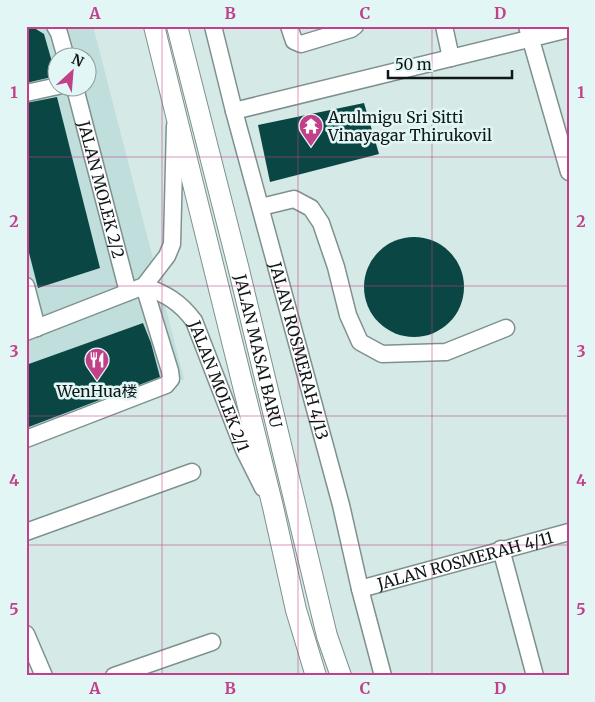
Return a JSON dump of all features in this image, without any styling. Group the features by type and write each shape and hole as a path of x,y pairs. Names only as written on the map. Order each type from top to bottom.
{"main road":[{"name":"JALAN MASAI BARU","path":"154,26 273,507 296,610 316,676"},
{"name":"JALAN MASAI BARU","path":"178,26 327,636 341,676"}],"street":[{"path":"55,26 63,48"},
{"name":"JALAN ROSMERAH 4/13","path":"213,26 234,111 341,505 360,589 383,676"},
{"path":"289,26 294,41 301,44 352,30 355,26"},
{"path":"444,26 451,58"},
{"path":"234,111 451,58 528,32 569,29"},
{"path":"528,32 569,172"},
{"path":"26,92 48,88"},
{"name":"JALAN MOLEK 2/2","path":"78,98 128,292"},
{"path":"26,286 32,330 144,286 167,256 172,244 175,112"},
{"path":"261,207 294,199 311,208 321,223 336,267 348,315 360,342 382,354 446,352 506,328"},
{"path":"26,439 166,385 171,379 144,286"},
{"name":"JALAN MOLEK 2/1","path":"144,286 162,293 179,304 194,321 244,450 273,507"},
{"path":"26,532 192,472"},
{"name":"JALAN ROSMERAH 4/11","path":"360,589 569,532"},
{"path":"501,549 536,676"},
{"path":"26,634 44,676"},
{"path":"114,676 212,642"}],"shaded area":[{"path":"26,26 93,26 184,379 26,435"}],"building":[{"path":"26,26 31,26 44,34 48,48 48,78 26,83"},
{"path":"57,98 100,268 38,288 26,241 26,103"},
{"path":"364,103 379,154 270,182 258,125"},
{"path":"414,237 424,238 442,245 456,259 463,277 463,297 456,315 442,329 424,336 414,337 404,336 386,329 372,315 365,297 364,287 365,277 372,259 386,245 404,238"},
{"path":"143,323 151,343 160,377 26,428 26,365"}],"place":[{"name":"Arulmigu Sri Sitti Vinayagar Thirukovil","path":"311,147"},
{"name":"WenHua楼","path":"97,381"}]}
